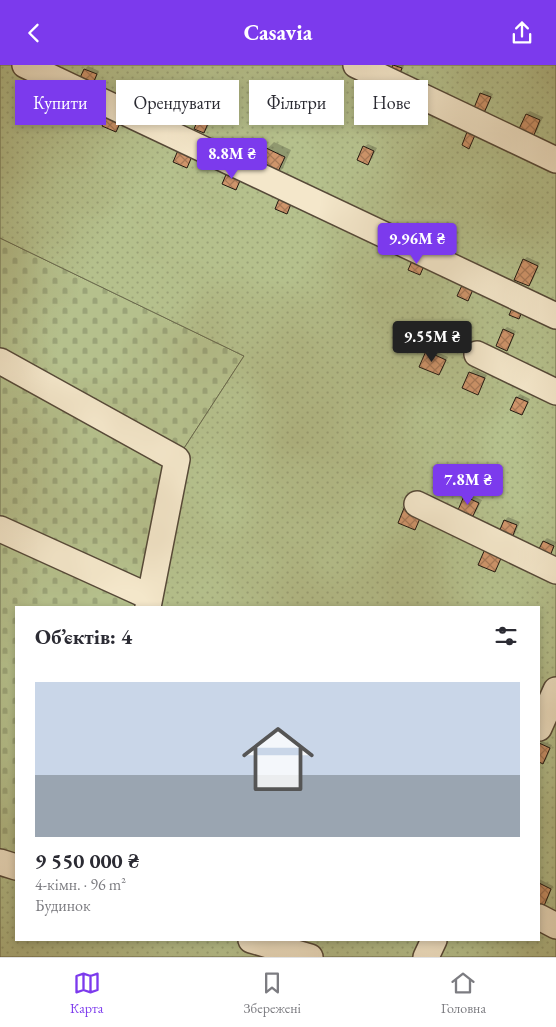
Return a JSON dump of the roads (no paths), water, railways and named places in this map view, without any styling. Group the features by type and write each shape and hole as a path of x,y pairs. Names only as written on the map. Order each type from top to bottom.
{"street":[{"path":"25,65 556,316"},
{"path":"356,65 556,160"},
{"path":"477,354 556,392"},
{"path":"0,361 177,459 149,602 0,529"},
{"path":"418,504 556,571"},
{"path":"540,728 556,690"},
{"path":"540,731 556,740"},
{"path":"0,862 15,867"},
{"path":"540,918 556,926"},
{"path":"254,941 310,957"},
{"path":"426,957 434,941"}]}
